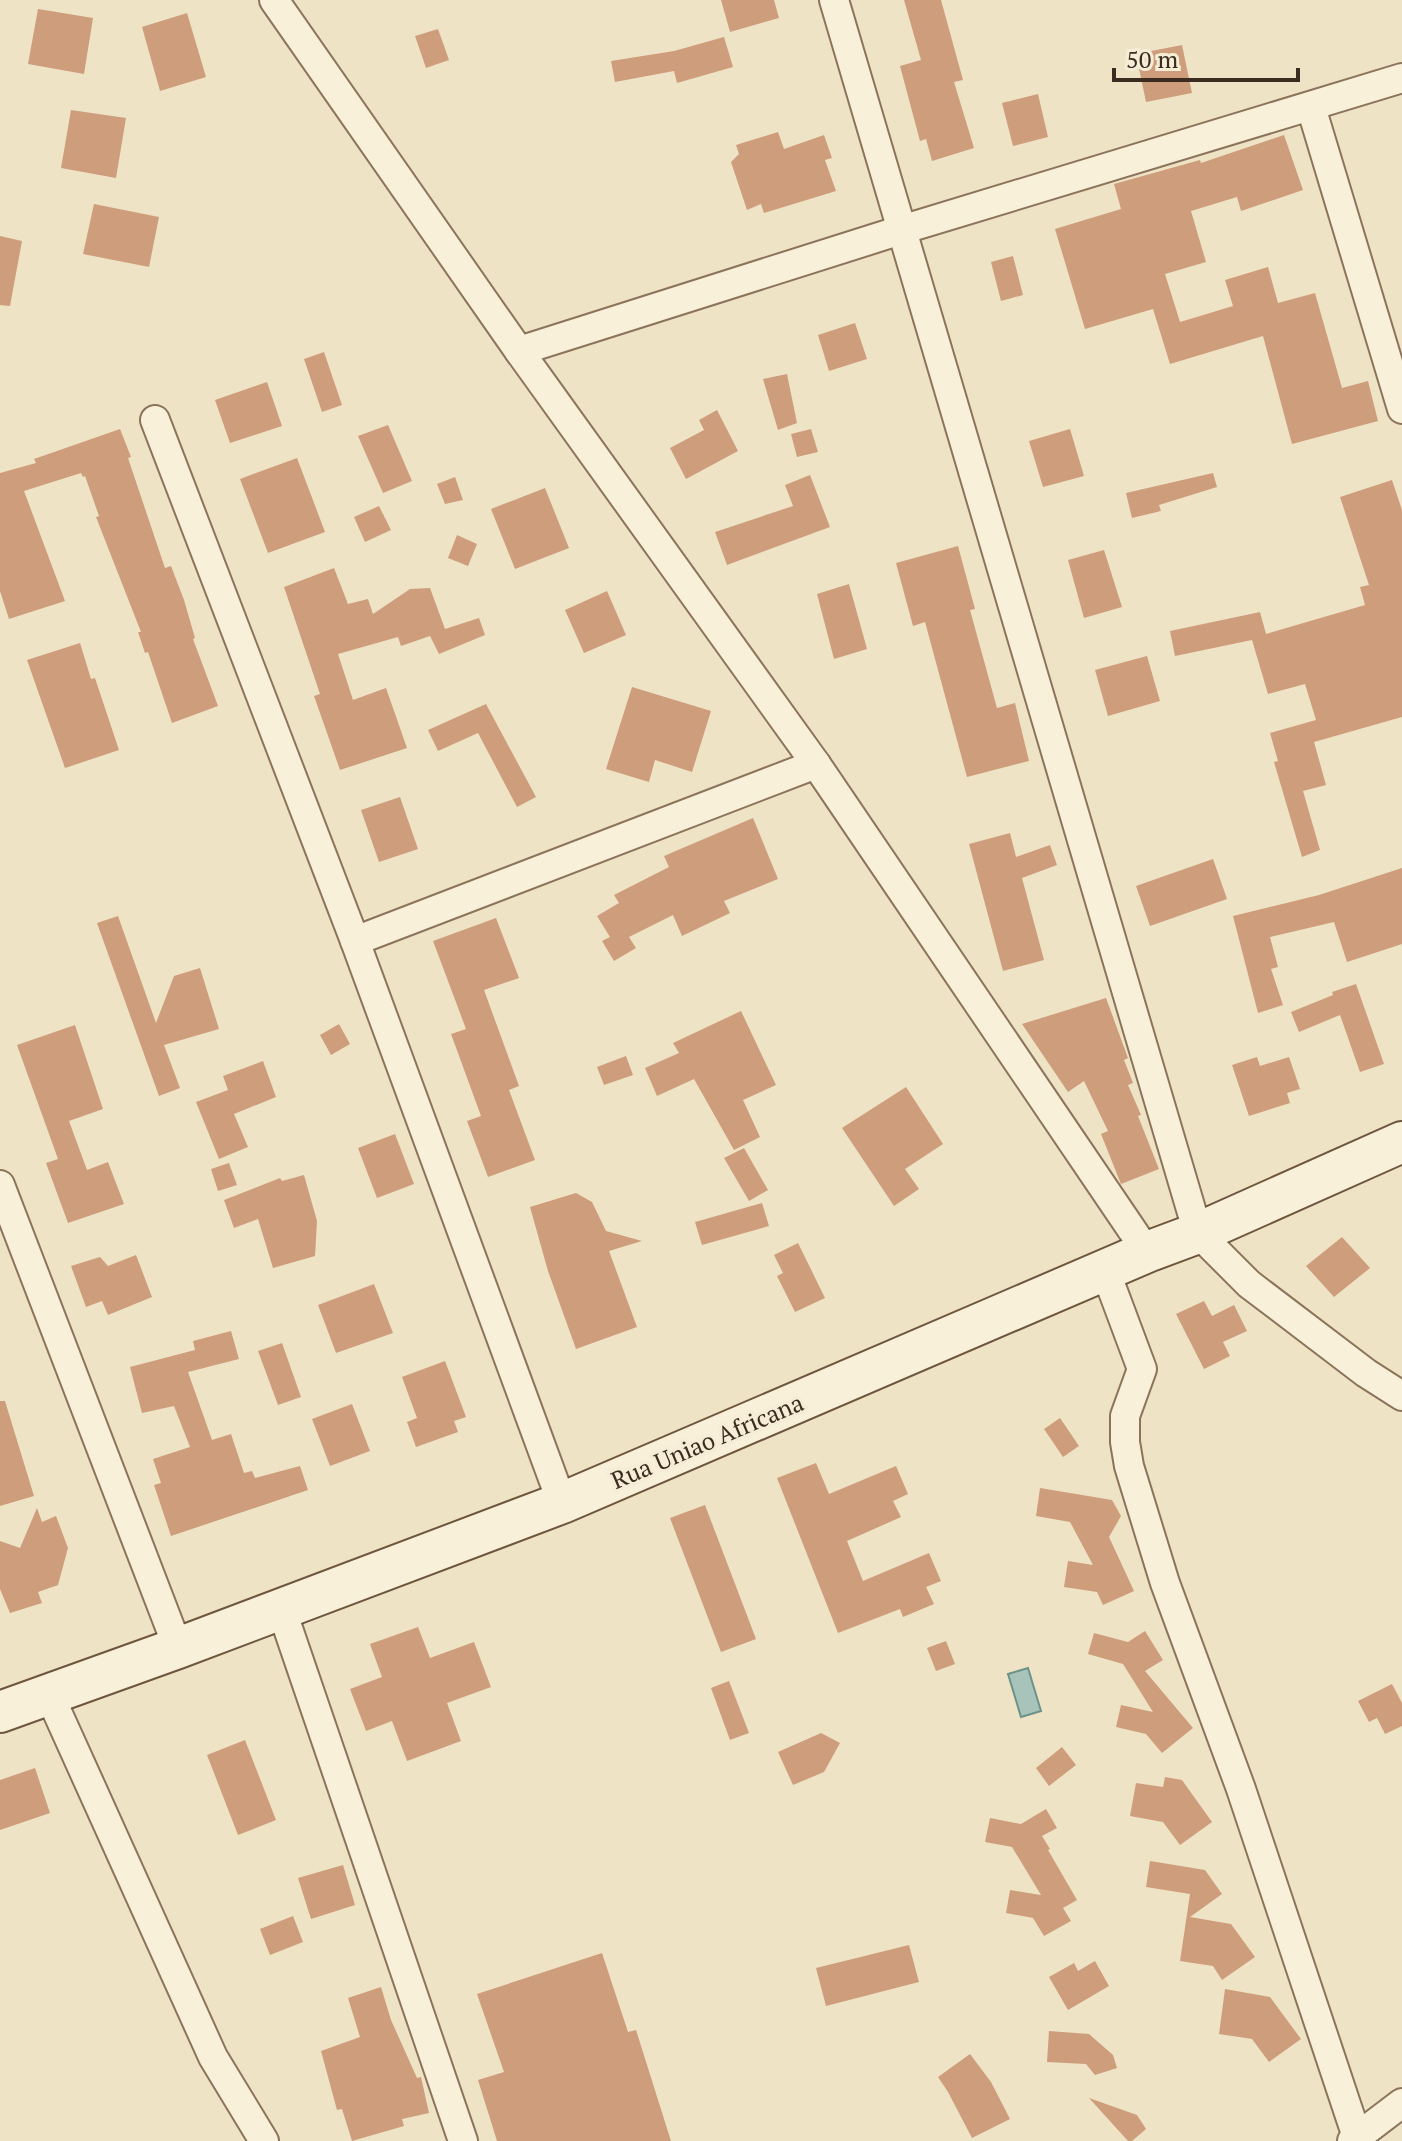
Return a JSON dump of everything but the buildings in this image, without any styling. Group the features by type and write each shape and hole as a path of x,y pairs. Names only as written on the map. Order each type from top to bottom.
{"main road":[{"name":"Rua Uniao Africana","path":"0,1712 562,1503 1147,1252 1198,1233 1402,1142"}],"street":[{"path":"274,0 519,351 816,764 1147,1252"},
{"path":"834,0 1198,1233 1249,1284 1366,1373 1402,1396"},
{"path":"519,351 901,230 1402,78"},
{"path":"1311,107 1402,409"},
{"path":"155,420 355,941 562,1503"},
{"path":"355,941 816,764"},
{"path":"0,1185 178,1648"},
{"path":"1105,1270 1142,1369 1125,1416 1129,1466 1165,1583 1241,1789 1354,2139 1402,2103"},
{"path":"281,1608 463,2141"},
{"path":"49,1694 213,2057 264,2141"}],"water":[{"path":"1028,1668 1041,1711 1021,1717 1008,1674"}]}
